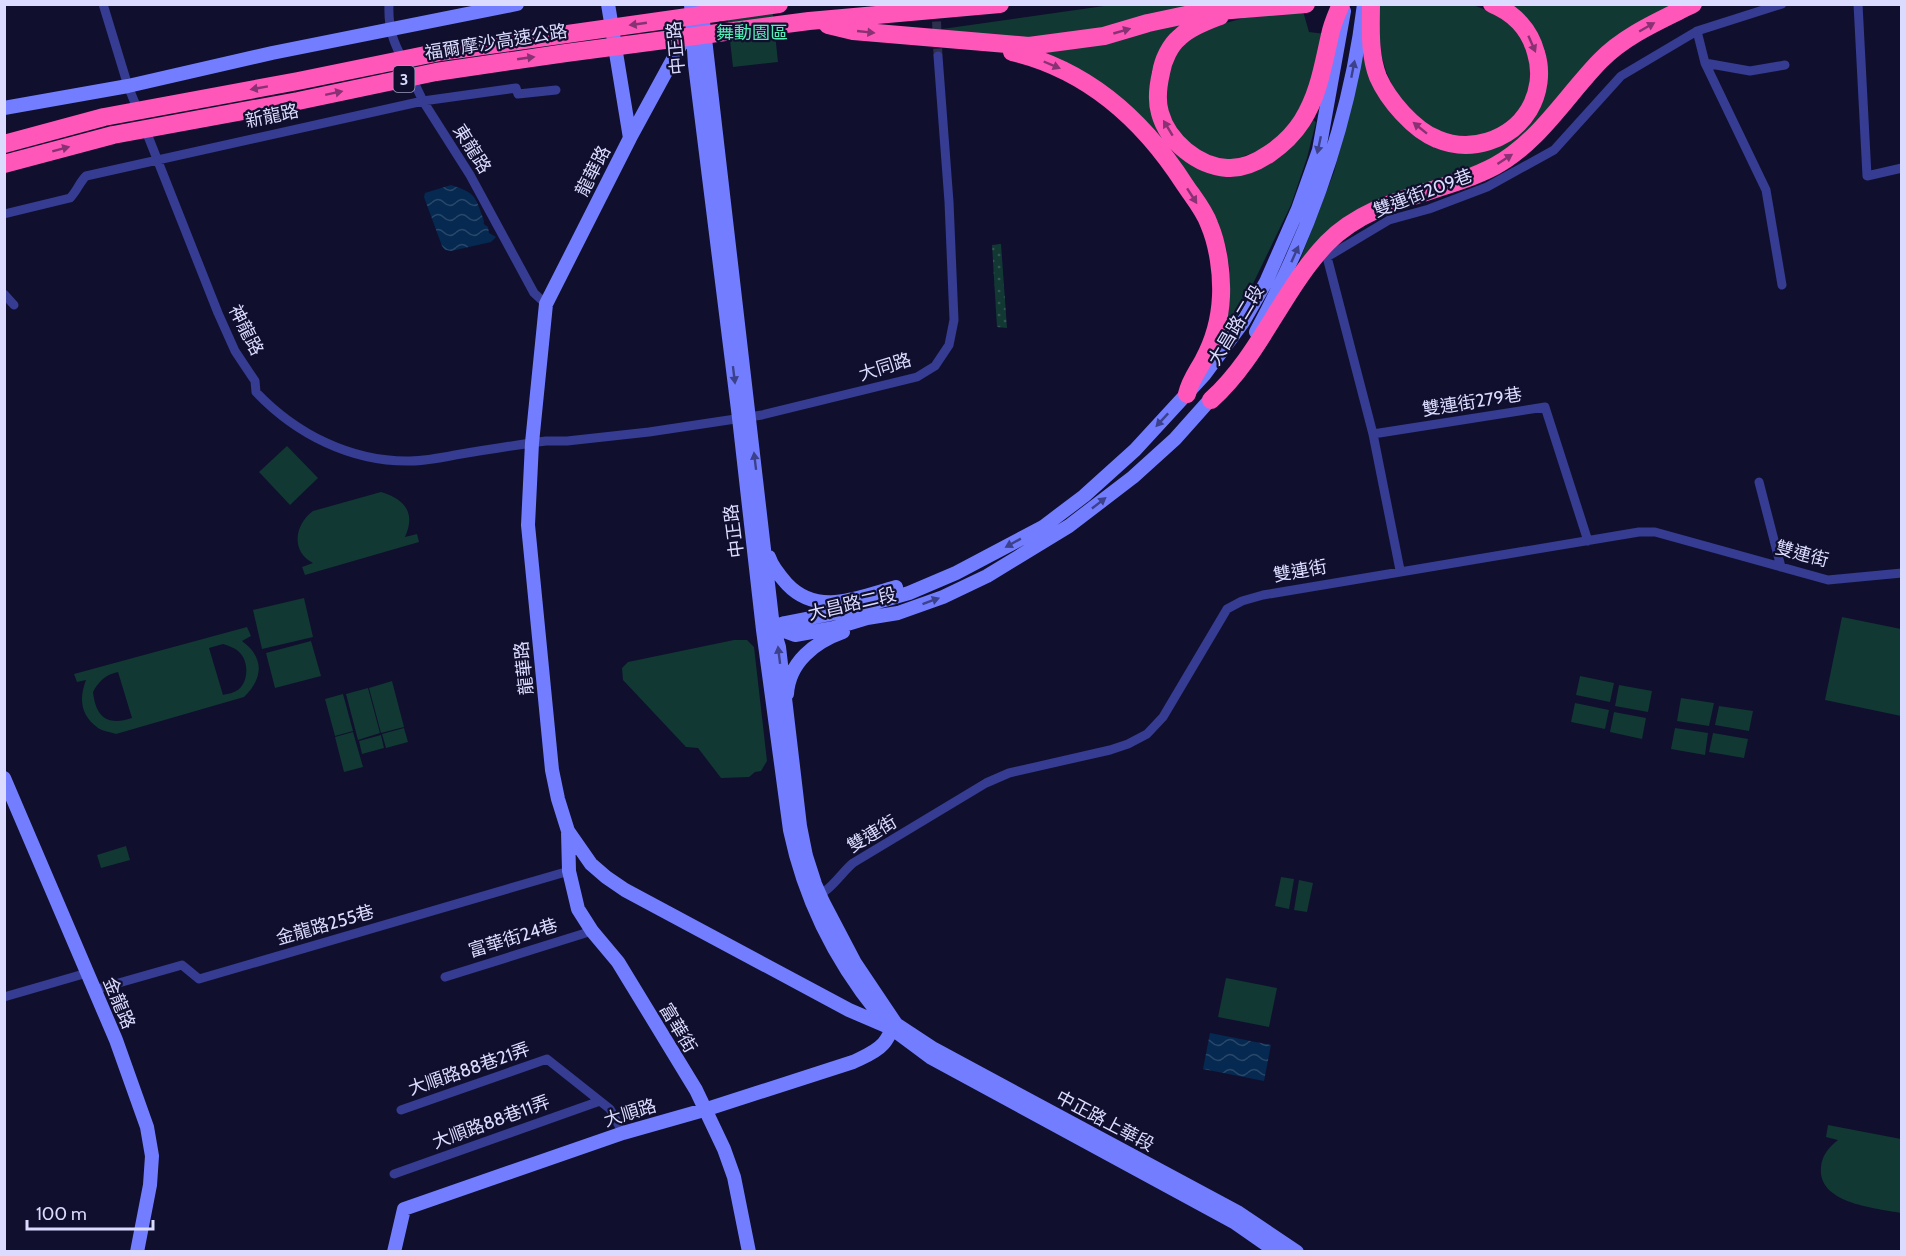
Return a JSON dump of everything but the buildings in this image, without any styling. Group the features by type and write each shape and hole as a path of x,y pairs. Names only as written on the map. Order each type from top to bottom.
{"highway":[{"name":"福爾摩沙高速公路","path":"4,144 104,117 440,52 779,4"},
{"name":"福爾摩沙高速公路","path":"4,164 113,135 298,101 436,72 809,21 1000,4"},
{"path":"1238,9 1204,22 1179,37 1168,51 1158,89 1160,114 1176,141 1187,152 1204,162 1228,168 1250,164 1268,154 1286,141 1301,122 1316,94 1330,32 1341,4"},
{"path":"1371,4 1371,38 1376,69 1385,90 1399,110 1436,139 1461,145 1476,145 1493,141 1507,134 1518,124 1534,102 1538,88 1538,59 1534,44 1522,24 1504,9 1492,4"},
{"path":"1212,400 1245,362 1311,262 1341,231 1364,215 1399,199 1447,186 1478,174 1508,158 1536,135 1602,59 1645,27 1693,4"},
{"path":"809,21 853,31 1029,46 1104,36 1148,23 1195,13 1302,5"},
{"path":"975,43 1029,56 1057,66 1112,100 1155,143 1177,172 1209,223 1215,241 1221,276 1221,297 1213,340 1190,381 1187,394"}],"main road":[{"path":"4,108 128,86 272,53 517,4"},
{"name":"龍華路","path":"608,4 630,138"},
{"name":"中正路","path":"691,4 698,32 745,418 763,534 773,627 778,647 802,836 815,896"},
{"name":"中正路","path":"698,32 701,4"},
{"name":"大昌路二段","path":"773,627 846,611 909,593 956,573 1042,527 1084,496 1135,450 1187,394 1243,322 1266,282 1294,218 1318,150 1345,4"},
{"name":"大昌路二段","path":"773,627 795,635 898,613 943,597 987,576 1070,526 1133,477 1212,400 1256,331 1282,283 1320,192 1348,92 1364,4"},
{"name":"龍華路","path":"698,32 685,37 630,138 546,304 528,495 531,571 552,770 568,831 591,864 625,890 849,1010 894,1026"},
{"path":"665,77 674,71 701,65"},
{"name":"中正路","path":"745,418 763,630 790,830 796,859 815,896 894,1026"},
{"path":"763,534 770,561 781,577 794,591 815,602 848,600 956,573"},
{"path":"785,711 787,687 797,664 811,648 840,633 898,613"},
{"name":"金龍路","path":"4,778 116,1040 150,1138 152,1156 150,1185 137,1251"},
{"name":"富華街","path":"568,831 569,871 578,909 592,931 618,962 696,1090 724,1149 734,1177 749,1251"},
{"name":"大順路","path":"394,1251 404,1209 624,1133 853,1062 872,1053 884,1043 894,1026"},
{"name":"中正路上華段","path":"894,1026 930,1057 1234,1222 1277,1251"},
{"name":"中正路上華段","path":"894,1026 1239,1213 1297,1251"}],"street":[{"name":"神龍路","path":"103,4 128,86 213,303 235,351 255,381 256,392 287,420 310,435 357,454 412,462 532,443"},
{"name":"東龍路","path":"389,4 388,18 392,38 423,101 470,175 534,293 546,304"},
{"path":"1782,4 1697,31 1705,63 1766,190 1782,285"},
{"path":"1858,4 1867,176 1902,168"},
{"name":"雙連街209巷","path":"1400,570 1373,434 1327,257 1389,220 1429,209 1487,187 1554,150 1621,76 1697,31"},
{"name":"大同路","path":"532,443 626,435 745,418 837,398 917,377 935,366 949,345 954,320 949,202 938,56"},
{"path":"1705,63 1750,71 1785,65"},
{"name":"新龍路","path":"4,214 69,198 77,191 79,183 86,176 158,158 423,101 516,88 518,94 556,90"},
{"path":"4,294 14,305"},
{"name":"雙連街279巷","path":"1373,434 1545,407 1588,541"},
{"path":"1759,483 1781,567"},
{"name":"雙連街","path":"815,896 854,863 986,783 1009,772 1110,750 1147,734 1163,717 1227,609 1242,601 1263,595 1400,570 1639,532 1655,532 1828,580 1902,573"},
{"name":"金龍路255巷","path":"94,990 182,964 199,979 569,871"},
{"name":"富華街24巷","path":"445,977 592,931"},
{"path":"4,997 87,973"},
{"name":"大順路88巷21弄","path":"401,1110 547,1059 600,1101"},
{"path":"600,1101 610,1109 624,1133"},
{"name":"大順路88巷11弄","path":"394,1174 600,1101"}],"green space":[{"name":"舞動園區","path":"726,5 772,5 778,62 733,67"},
{"path":"1111,5 1197,5 1197,7 1068,35 998,39 935,30"},
{"path":"1380,5 1473,5 1500,15 1516,26 1533,61 1526,102 1499,131 1459,139 1428,127 1395,92 1386,71 1380,50"},
{"path":"1507,5 1677,5 1587,64 1577,73 1562,95 1521,143 1467,171 1414,187 1303,266 1300,260 1334,172 1366,38 1399,121 1485,149 1544,89"},
{"path":"1303,11 1309,32 1325,34 1304,105 1280,138 1260,150 1234,160 1217,158 1195,149 1181,136 1166,110 1166,76 1173,55 1200,30 1244,18"},
{"path":"1202,18 1162,48 1168,140 1239,173 1312,119 1316,122 1291,205 1236,319 1215,352 1228,309 1230,272 1226,247 1216,221 1179,163 1039,54 1108,42"},
{"path":"1001,244 1007,328 997,327 992,245"},
{"path":"287,446 318,478 290,505 259,472"},
{"path":"381,492 396,499 406,508 409,521 405,537 417,534 419,542 305,575 302,567 313,563 301,552 298,537 302,523 307,516 313,511"},
{"path":"304,598 313,637 262,649 253,610"},
{"path":"1842,617 1901,629 1901,716 1825,700"},
{"path":"247,627 251,636 242,641 254,654 259,668 251,690 244,697 116,734 100,729 88,718 84,712 82,700 86,680 77,682 74,674","holes":["223,644 240,653 246,667 245,678 240,688 223,695 209,648","118,672 132,718 116,721 100,714 93,692 103,679"]},
{"path":"734,640 747,640 754,647 767,761 761,771 749,777 721,778 698,748 686,747 623,680 622,668 628,662"},
{"path":"311,641 321,676 275,688 266,653"},
{"path":"1580,676 1614,683 1610,702 1576,695"},
{"path":"392,681 404,727 381,733 369,688"},
{"path":"1619,685 1652,691 1648,712 1615,706"},
{"path":"368,688 380,733 358,740 346,694"},
{"path":"343,694 353,731 335,736 325,699"},
{"path":"1681,698 1714,703 1709,726 1677,721"},
{"path":"1575,703 1609,710 1605,729 1571,722"},
{"path":"1719,706 1753,711 1749,731 1715,725"},
{"path":"1614,712 1646,718 1642,739 1610,732"},
{"path":"404,728 408,742 386,748 382,734"},
{"path":"1675,728 1708,733 1705,755 1671,749"},
{"path":"353,732 363,767 344,772 335,737"},
{"path":"1713,733 1748,739 1744,758 1709,752"},
{"path":"381,735 384,748 362,754 359,741"},
{"path":"126,846 130,860 101,868 97,855"},
{"path":"1281,877 1294,879 1289,909 1275,906"},
{"path":"1299,880 1313,883 1307,912 1294,910"},
{"path":"1226,978 1277,988 1269,1027 1218,1017"},
{"path":"1828,1125 1901,1139 1901,1213 1850,1202 1828,1189 1822,1179 1821,1167 1826,1152 1838,1140 1826,1137"}],"water":[{"path":"451,185 470,193 476,200 484,224 488,227 489,233 496,237 491,242 451,251 445,250 442,246 424,197 425,193"},
{"path":"1210,1033 1271,1045 1264,1081 1203,1069"}],"tunnel":[{"path":"936,8 938,56"}]}
